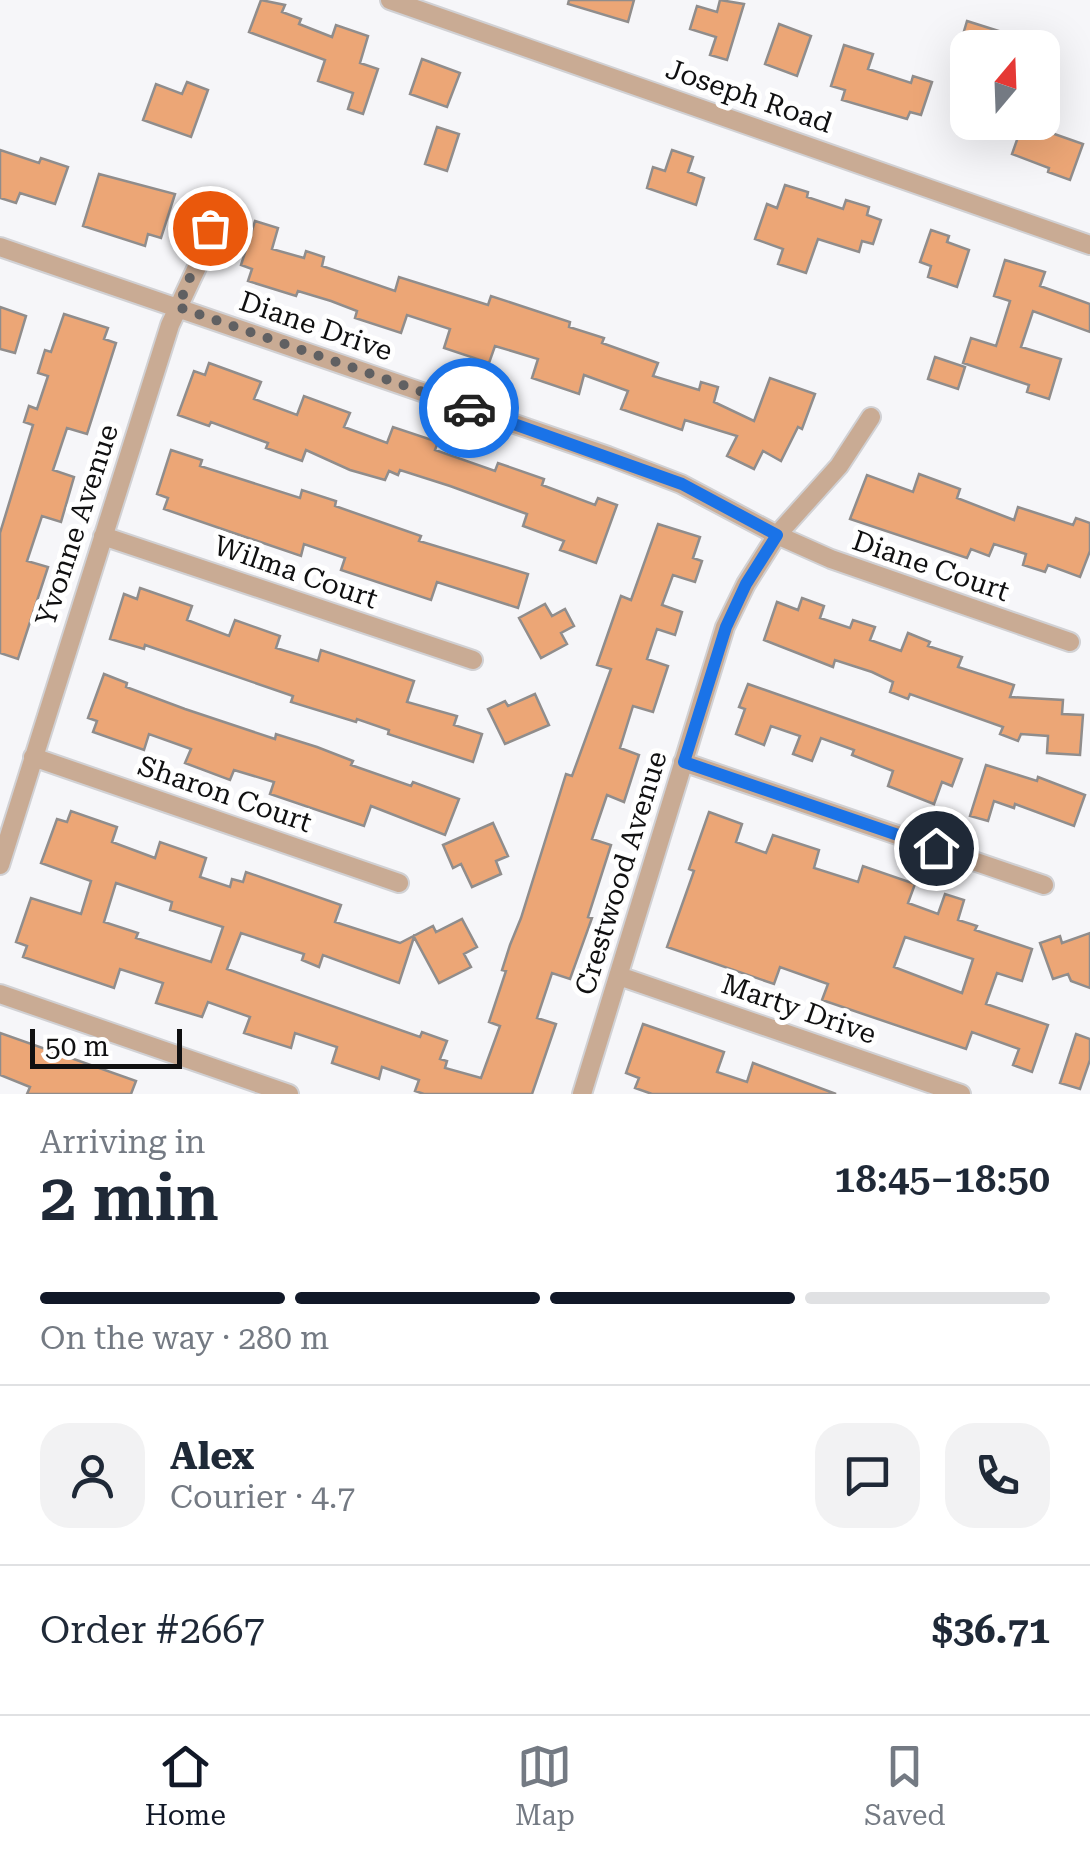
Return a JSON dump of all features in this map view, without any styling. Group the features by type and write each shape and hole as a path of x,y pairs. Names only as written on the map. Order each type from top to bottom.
{"street":[{"name":"Joseph Road","path":"390,0 1090,244"},
{"name":"Yvonne Avenue","path":"0,865 102,536 178,307 218,206"},
{"name":"Diane Drive","path":"0,247 682,484 777,535"},
{"name":"Crestwood Avenue","path":"582,1094 726,627 746,584 777,535 839,466 872,418"},
{"name":"Diane Court","path":"777,535 917,592 1070,642"},
{"name":"Wilma Court","path":"102,536 473,660"},
{"name":"Sharon Court","path":"33,757 400,883"},
{"path":"684,762 1044,885"},
{"name":"Marty Drive","path":"619,976 961,1094"},
{"path":"0,994 289,1094"}],"building":[{"path":"261,0 285,5 282,12 301,19 299,24 332,37 336,25 368,36 360,63 378,69 363,114 348,109 353,93 318,81 325,60 249,32"},
{"path":"569,0 634,0 628,22 568,4"},
{"path":"720,0 744,4 727,60 710,55 716,37 690,29 697,6 717,12"},
{"path":"967,21 996,30 964,30"},
{"path":"779,24 811,36 797,76 765,64"},
{"path":"844,45 873,54 868,69 911,83 913,76 932,82 921,115 910,112 907,119 842,100 845,90 831,86"},
{"path":"422,59 460,73 447,107 410,94"},
{"path":"187,82 208,90 191,137 143,120 156,84 182,94"},
{"path":"437,127 459,134 447,171 425,164"},
{"path":"1060,136 1083,144 1070,180 1012,154 1017,140 1060,140"},
{"path":"0,150 39,163 41,158 68,167 55,204 20,193 16,203 0,198"},
{"path":"672,150 693,157 688,172 704,178 696,205 647,188 653,167 665,171"},
{"path":"99,174 175,194 161,238 148,234 145,246 83,226"},
{"path":"785,185 843,209 846,200 869,207 867,215 881,220 873,244 862,241 859,252 818,239 806,273 778,264 783,249 755,239 767,204 777,208"},
{"path":"255,221 278,228 272,249 304,258 306,251 324,257 322,266 395,291 399,277 488,305 491,296 570,322 569,327 604,338 602,343 658,363 653,376 699,390 701,382 718,387 714,402 754,421 770,378 815,394 802,429 798,427 781,461 763,451 754,469 727,456 737,436 685,420 682,430 621,409 628,391 584,375 579,394 532,378 538,359 495,346 489,363 444,348 450,329 407,315 401,333 355,318 357,311 331,301 298,291 296,296 248,281 252,269 241,265"},
{"path":"931,230 949,236 947,242 969,250 957,287 928,277 931,266 920,262"},
{"path":"1005,260 1045,272 1040,286 1090,304 1090,332 1033,311 1021,347 1061,359 1049,399 1027,392 1029,385 963,363 971,338 996,346 1010,301 994,296"},
{"path":"0,307 26,316 15,353 0,349"},
{"path":"64,314 108,328 104,339 116,343 87,434 67,428 53,470 74,477 61,522 42,516 27,561 48,567 18,659 0,653 0,533 33,425 24,422 29,406 37,409 48,376 38,373 45,350 51,352"},
{"path":"935,357 965,367 958,389 928,379"},
{"path":"209,363 261,382 254,399 297,415 304,396 350,413 344,427 387,443 393,427 438,442 435,450 495,471 498,463 544,479 542,485 595,505 598,498 617,505 596,563 560,550 564,541 523,526 527,514 450,486 400,470 398,475 389,471 385,480 350,470 306,450 302,461 266,448 268,443 211,422 209,426 178,415 194,371 205,375"},
{"path":"171,450 202,460 200,466 300,498 302,490 336,501 335,506 421,536 419,541 528,574 518,608 437,582 431,600 341,570 345,558 304,544 301,556 164,509 168,498 157,494"},
{"path":"919,474 960,489 957,498 1014,520 1018,507 1073,525 1076,518 1090,523 1090,551 1080,577 1048,565 1045,572 1023,565 1026,554 994,544 989,556 971,549 967,558 850,519 867,475 913,492"},
{"path":"658,524 700,537 693,558 702,561 695,582 673,575 662,605 682,612 675,635 657,629 647,659 668,666 653,712 633,706 620,748 639,755 624,802 607,795 592,839 611,845 588,917 592,918 570,979 552,973 537,1018 556,1024 532,1094 424,1094 415,1091 419,1080 382,1067 379,1079 332,1063 337,1047 295,1033 291,1048 244,1033 250,1017 208,1002 202,1017 156,1003 163,983 120,969 114,988 23,957 27,946 16,942 31,898 81,914 91,881 41,863 57,819 67,822 71,811 117,827 112,842 155,858 160,842 206,858 200,877 230,887 232,879 243,882 246,872 341,905 335,922 400,943 433,926 436,932 462,919 477,947 464,954 471,967 439,983 414,937 399,983 323,955 319,967 302,960 304,954 241,933 227,969 420,1037 422,1032 447,1041 440,1059 447,1061 445,1068 481,1078 500,1026 489,1022 506,971 502,970 566,774 572,776 611,669 597,665 621,596 631,600","holes":["116,883 172,902 170,910 223,927 211,962 136,938 138,933 104,922"]},
{"path":"140,588 192,606 187,620 229,636 235,620 280,636 276,648 318,661 321,650 414,681 407,702 457,716 454,725 482,734 473,762 388,734 389,730 357,719 356,722 291,702 293,696 145,645 144,649 110,639 124,594 137,599"},
{"path":"802,598 824,606 820,618 850,628 853,620 875,627 870,640 901,651 908,633 930,642 928,646 962,657 958,667 1014,685 1010,697 1063,700 1062,714 1083,715 1080,755 1047,753 1048,736 1021,734 1018,741 1000,734 1003,727 910,694 908,699 890,692 893,682 872,672 835,660 833,667 764,640 777,602 798,610"},
{"path":"545,604 552,616 565,609 574,626 561,633 567,644 541,658 519,618"},
{"path":"104,674 127,683 126,687 185,709 275,739 276,734 317,747 353,761 351,765 459,799 445,835 371,806 364,826 270,794 274,782 234,770 230,780 185,763 191,749 149,734 144,750 93,732 97,721 88,718"},
{"path":"748,684 962,759 952,786 942,782 934,804 888,786 893,771 821,738 812,761 793,754 800,736 771,726 764,745 736,734 745,709 739,707"},
{"path":"535,694 549,725 505,744 488,709 505,701 508,706"},
{"path":"986,765 1037,781 1038,777 1085,795 1074,826 1015,804 1014,808 994,801 988,821 970,816"},
{"path":"709,812 742,824 736,842 766,853 773,835 819,850 814,868 858,882 863,866 915,884 908,903 938,914 945,894 964,900 958,920 977,926 975,930 1032,949 1022,981 997,973 986,1004 1048,1025 1032,1072 1013,1065 1019,1049 972,1032 966,1049 822,1000 828,984 780,967 774,984 667,947 694,871 689,869","holes":["905,937 973,959 962,993 894,967"]},
{"path":"493,823 508,856 496,861 501,874 472,887 461,864 453,868 443,845"},
{"path":"1090,933 1090,988 1071,981 1068,974 1053,979 1040,943 1060,936 1062,943"},
{"path":"643,1024 724,1052 717,1072 747,1082 753,1063 836,1094 652,1094 635,1088 639,1078 626,1073"},
{"path":"0,1033 136,1081 131,1094 27,1094 30,1087 0,1075"},
{"path":"1076,1034 1090,1039 1090,1060 1080,1089 1060,1083"}],"way so far":[{"path":"210,228 178,307 469,408"}],"route":[{"path":"469,408 682,484 777,535 746,584 726,627 684,762 936,848"}]}
